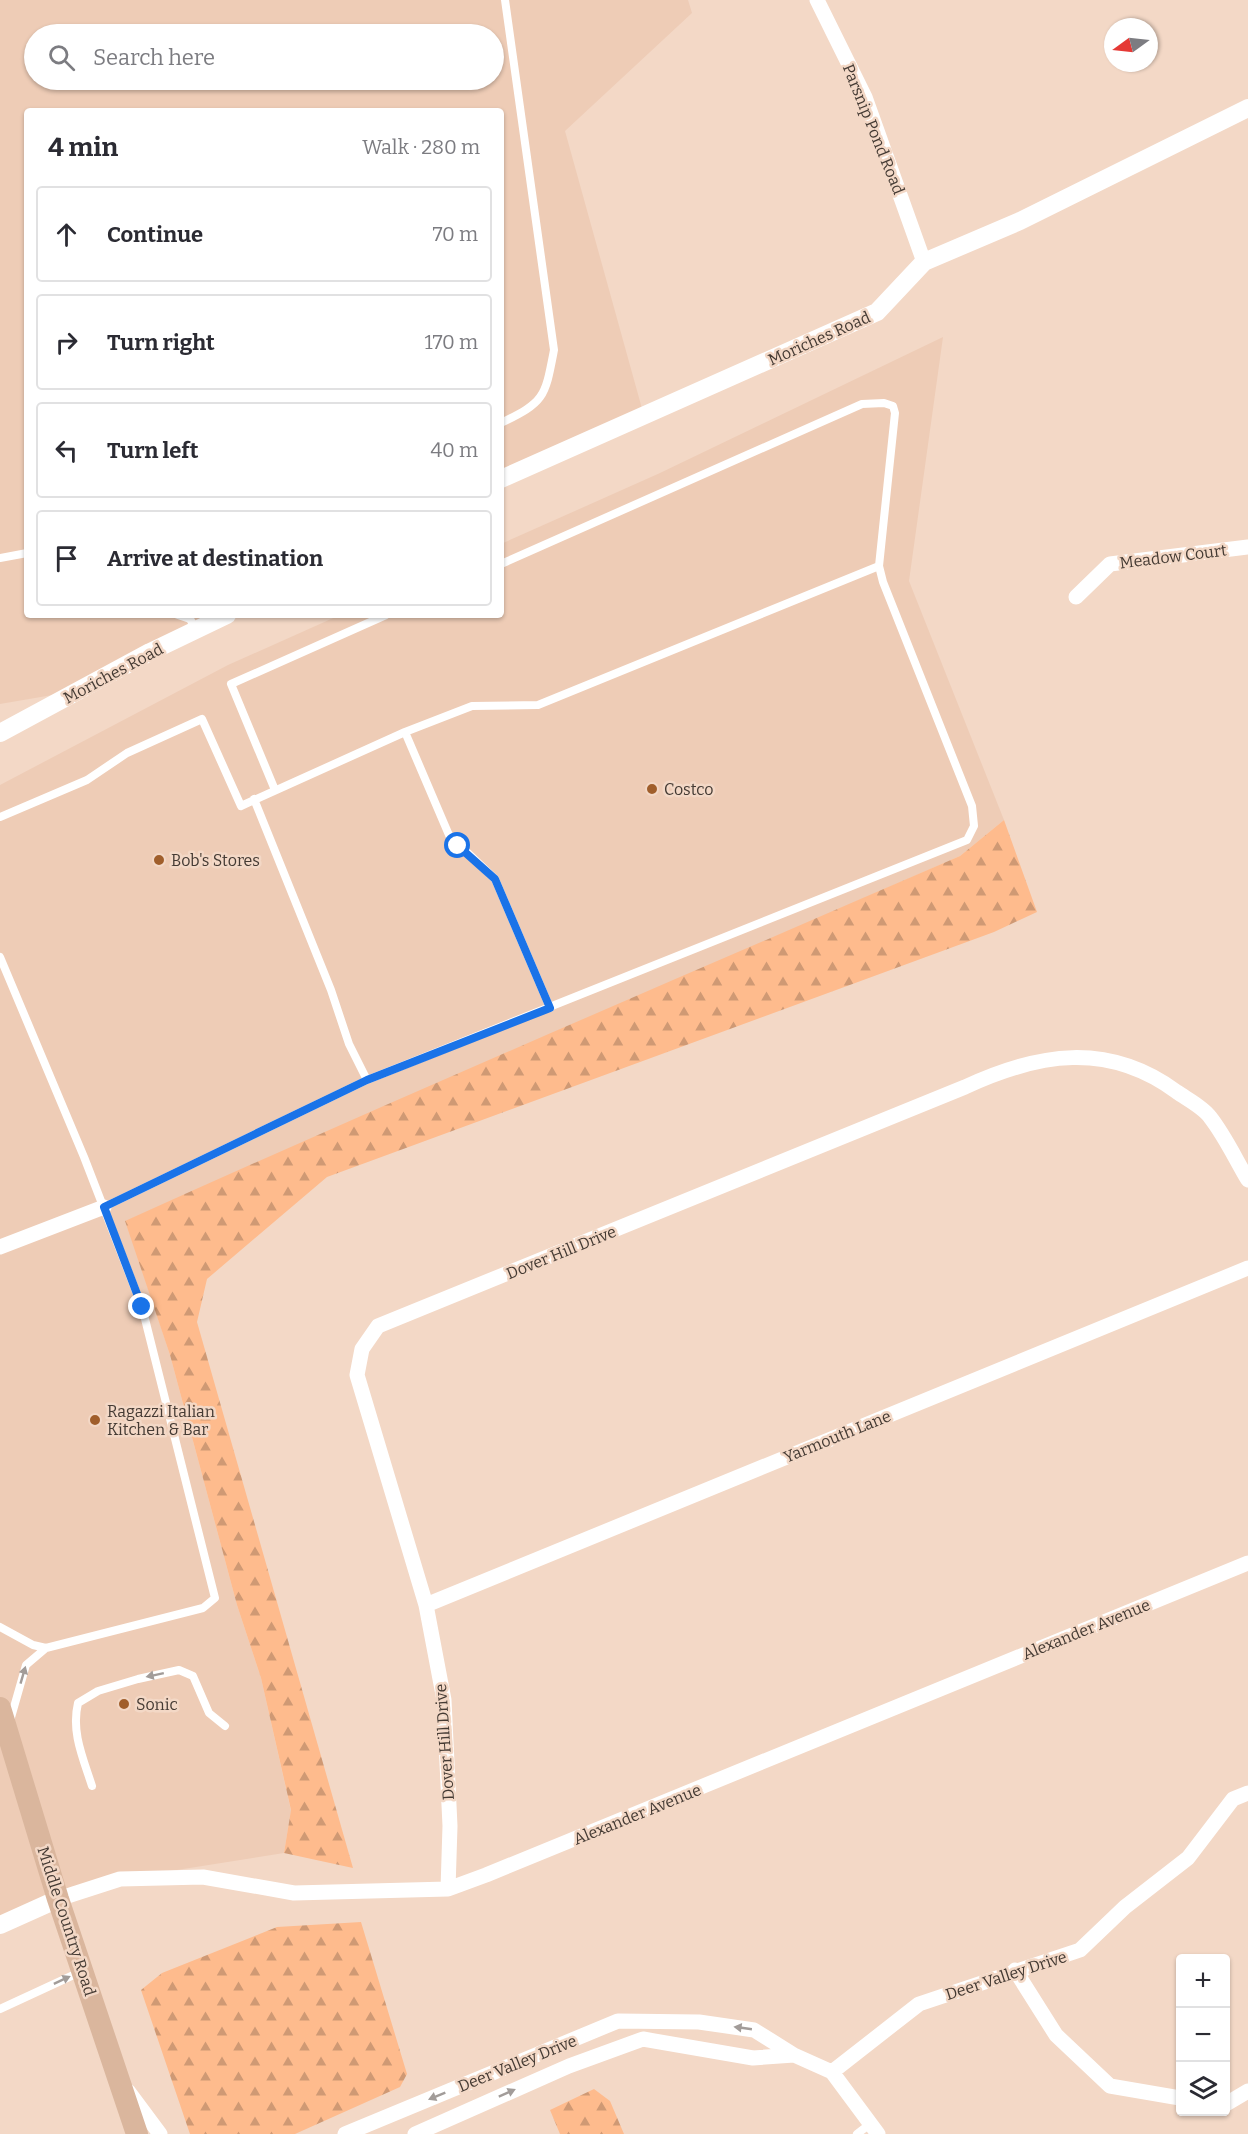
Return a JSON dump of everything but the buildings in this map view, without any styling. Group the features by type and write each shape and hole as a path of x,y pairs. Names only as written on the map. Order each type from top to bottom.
{"main road":[{"name":"Middle Country Road","path":"0,1708 58,1899 136,2134"}],"street":[{"name":"Parsnip Pond Road","path":"817,0 865,97 924,262"},
{"name":"Moriches Road","path":"504,478 878,312 924,262 1020,221 1248,108"},
{"name":"Meadow Court","path":"1076,597 1110,564 1248,546"},
{"name":"Moriches Road","path":"0,733 150,652 193,622 212,618"},
{"name":"Dover Hill Drive","path":"448,1889 450,1826 444,1700 426,1605 357,1375 362,1349 378,1326 954,1092 1004,1068 1049,1059 1105,1059 1157,1077 1209,1115 1248,1180"},
{"path":"0,1247 104,1207"},
{"name":"Yarmouth Lane","path":"426,1605 1248,1268"},
{"name":"Alexander Avenue","path":"0,1924 58,1899 120,1880 203,1876 294,1893 448,1889 1248,1563"},
{"name":"Deer Valley Drive","path":"832,2072 919,2004 1080,1950 1125,1907 1188,1858 1233,1799 1248,1793"},
{"path":"1015,1970 1056,2035 1110,2086 1176,2097"},
{"name":"Deer Valley Drive","path":"345,2134 618,2021 699,2022 754,2030 794,2055 832,2072 874,2129"},
{"name":"Deer Valley Drive","path":"416,2134 569,2066 643,2039 753,2058 794,2055"},
{"path":"118,2078 160,2134"},
{"path":"1230,2102 1248,2091"}],"lane":[{"path":"504,422 530,409 541,398 547,387 554,350 506,0"},
{"path":"104,1207 367,1080 967,840 974,826 972,806 883,582 879,566 895,413 893,406 884,403 862,404 504,563"},
{"path":"0,558 24,554"},
{"path":"0,817 87,780 127,753 202,719 241,806 405,732 472,706 538,705 879,566"},
{"path":"275,790 231,684 379,618"},
{"path":"405,732 449,835 495,879 550,1008"},
{"path":"254,799 331,990 349,1044 367,1080"},
{"path":"0,957 104,1207 142,1307 215,1598 202,1608 46,1648 26,1665 7,1731"},
{"path":"0,1627 33,1645 46,1648"},
{"path":"92,1786 76,1735 75,1716 78,1703 98,1691 178,1670 193,1676 210,1713 225,1726"},
{"path":"0,2008 82,1971"},
{"path":"857,2134 874,2129"}],"shaded area":[{"path":"0,0 688,0 692,13 565,131 646,423 504,480 504,108 24,108 24,618 221,618 70,692 0,704"},
{"path":"943,337 909,581 1004,820 960,856 126,1221 170,1355 237,1605 261,1678 291,1811 284,1853 120,1879 0,1925 0,785 228,665 333,618 504,618 504,543 660,473"}],"green space":[{"path":"1004,820 1037,912 994,932 327,1177 207,1279 197,1322 353,1868 284,1853 291,1810 261,1678 237,1605 170,1355 125,1221 437,1082 960,856"},
{"path":"361,1922 407,2074 400,2087 295,2134 190,2134 141,1990 162,1973 277,1927"},
{"path":"594,2089 610,2101 624,2134 560,2134 550,2110"}],"place":[{"name":"Costco","path":"652,789"},
{"name":"Bob's Stores","path":"159,860"},
{"name":"Ragazzi Italian Kitchen & Bar","path":"95,1420"},
{"name":"Sonic","path":"124,1704"}],"route":[{"path":"142,1307 104,1207 367,1080 550,1008 495,879 458,846"}]}
